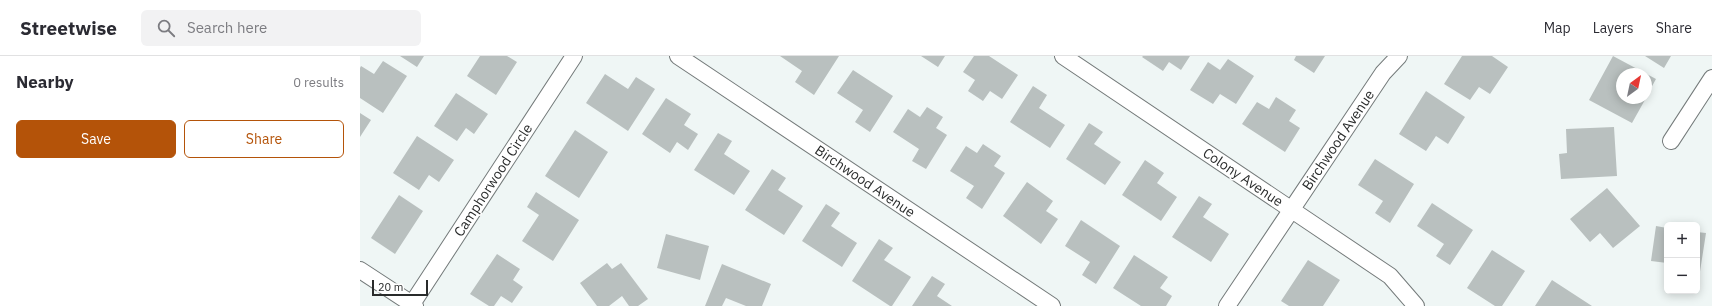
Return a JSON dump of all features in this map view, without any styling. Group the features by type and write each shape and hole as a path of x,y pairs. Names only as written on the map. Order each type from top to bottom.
{"street":[{"name":"Camphorwood Circle","path":"413,305 574,56"},
{"name":"Birchwood Avenue","path":"678,56 1052,306"},
{"name":"Colony Avenue","path":"1063,56 1390,276 1416,306"},
{"name":"Birchwood Avenue","path":"1227,306 1383,73 1399,56"},
{"path":"1671,142 1712,78"},
{"path":"360,270 413,305"}],"building":[{"path":"400,56 424,56 417,67"},
{"path":"480,56 507,56 517,62 496,95 467,76"},
{"path":"780,56 839,56 814,95 795,82 802,71"},
{"path":"921,56 945,56 938,67"},
{"path":"974,56 989,56 1018,75 1002,99 990,91 983,101 968,91 975,80 963,72"},
{"path":"1190,56 1181,70 1169,62 1163,71 1142,57"},
{"path":"1296,56 1325,56 1314,73 1294,60"},
{"path":"1462,56 1492,56 1508,67 1490,94 1479,87 1470,100 1444,84"},
{"path":"1613,56 1635,68 1616,68 1616,104 1643,104 1632,123 1589,100"},
{"path":"1645,56 1671,56 1664,68"},
{"path":"1228,59 1254,76 1236,104 1220,94 1213,104 1190,90 1208,62 1220,70"},
{"path":"383,61 407,76 383,113 360,98 360,68 361,66 374,74"},
{"path":"853,70 893,96 870,132 855,122 863,110 837,93"},
{"path":"605,74 628,89 636,77 655,89 628,131 586,103"},
{"path":"1652,77 1656,79 1652,86"},
{"path":"1033,86 1047,95 1039,108 1065,125 1050,148 1010,122"},
{"path":"1426,91 1465,117 1448,144 1436,136 1426,151 1399,134"},
{"path":"456,93 488,114 474,134 466,128 457,141 434,126"},
{"path":"1276,97 1296,110 1289,121 1300,128 1285,152 1242,124 1257,102 1269,109"},
{"path":"666,98 691,114 684,125 698,134 688,150 677,142 670,153 642,134"},
{"path":"927,107 943,117 936,128 947,135 926,169 912,161 919,149 893,132 908,109 920,117"},
{"path":"360,113 371,120 360,137"},
{"path":"1089,123 1103,132 1094,144 1121,162 1105,185 1066,159"},
{"path":"1614,127 1617,176 1561,179 1559,154 1567,153 1566,129"},
{"path":"575,130 608,152 579,198 545,176"},
{"path":"718,133 732,141 724,154 750,171 734,195 694,170"},
{"path":"417,136 454,160 439,182 429,175 419,190 393,173"},
{"path":"983,144 1001,156 994,166 1005,173 982,209 966,198 974,186 950,171 966,146 977,153"},
{"path":"1375,159 1414,184 1390,223 1375,213 1383,201 1358,185"},
{"path":"1145,160 1164,173 1157,183 1177,197 1161,221 1122,195"},
{"path":"772,169 786,178 778,190 803,206 784,235 745,210"},
{"path":"1027,182 1053,201 1046,211 1058,219 1041,244 1003,216"},
{"path":"1607,188 1640,226 1613,248 1600,233 1590,242 1570,219"},
{"path":"536,192 579,220 553,261 522,241 539,215 527,207"},
{"path":"399,195 423,211 395,254 371,238"},
{"path":"1199,196 1212,204 1203,217 1229,234 1211,262 1172,237"},
{"path":"1432,203 1473,230 1450,265 1436,256 1444,244 1417,226"},
{"path":"826,204 840,213 831,226 857,243 842,267 802,241"},
{"path":"1081,220 1120,246 1096,284 1082,275 1090,262 1065,246"},
{"path":"1656,226 1664,227 1664,263 1651,261"},
{"path":"1700,232 1706,233 1700,272"},
{"path":"666,234 709,246 700,280 657,268"},
{"path":"879,239 893,248 884,260 911,277 892,306 852,281"},
{"path":"1492,250 1525,271 1502,306 1495,306 1467,288"},
{"path":"497,254 520,269 513,280 523,287 512,303 501,296 494,306 489,306 470,294"},
{"path":"1134,255 1168,277 1160,288 1172,296 1166,306 1141,306 1113,288"},
{"path":"1308,260 1340,280 1323,306 1289,306 1281,301"},
{"path":"607,263 612,269 621,263 648,299 638,306 629,306 622,296 609,306 597,306 580,283"},
{"path":"722,264 771,284 762,306 746,306 726,298 722,306 705,306"},
{"path":"932,276 945,284 937,296 952,306 912,306"},
{"path":"1552,280 1592,306 1535,306"}]}
